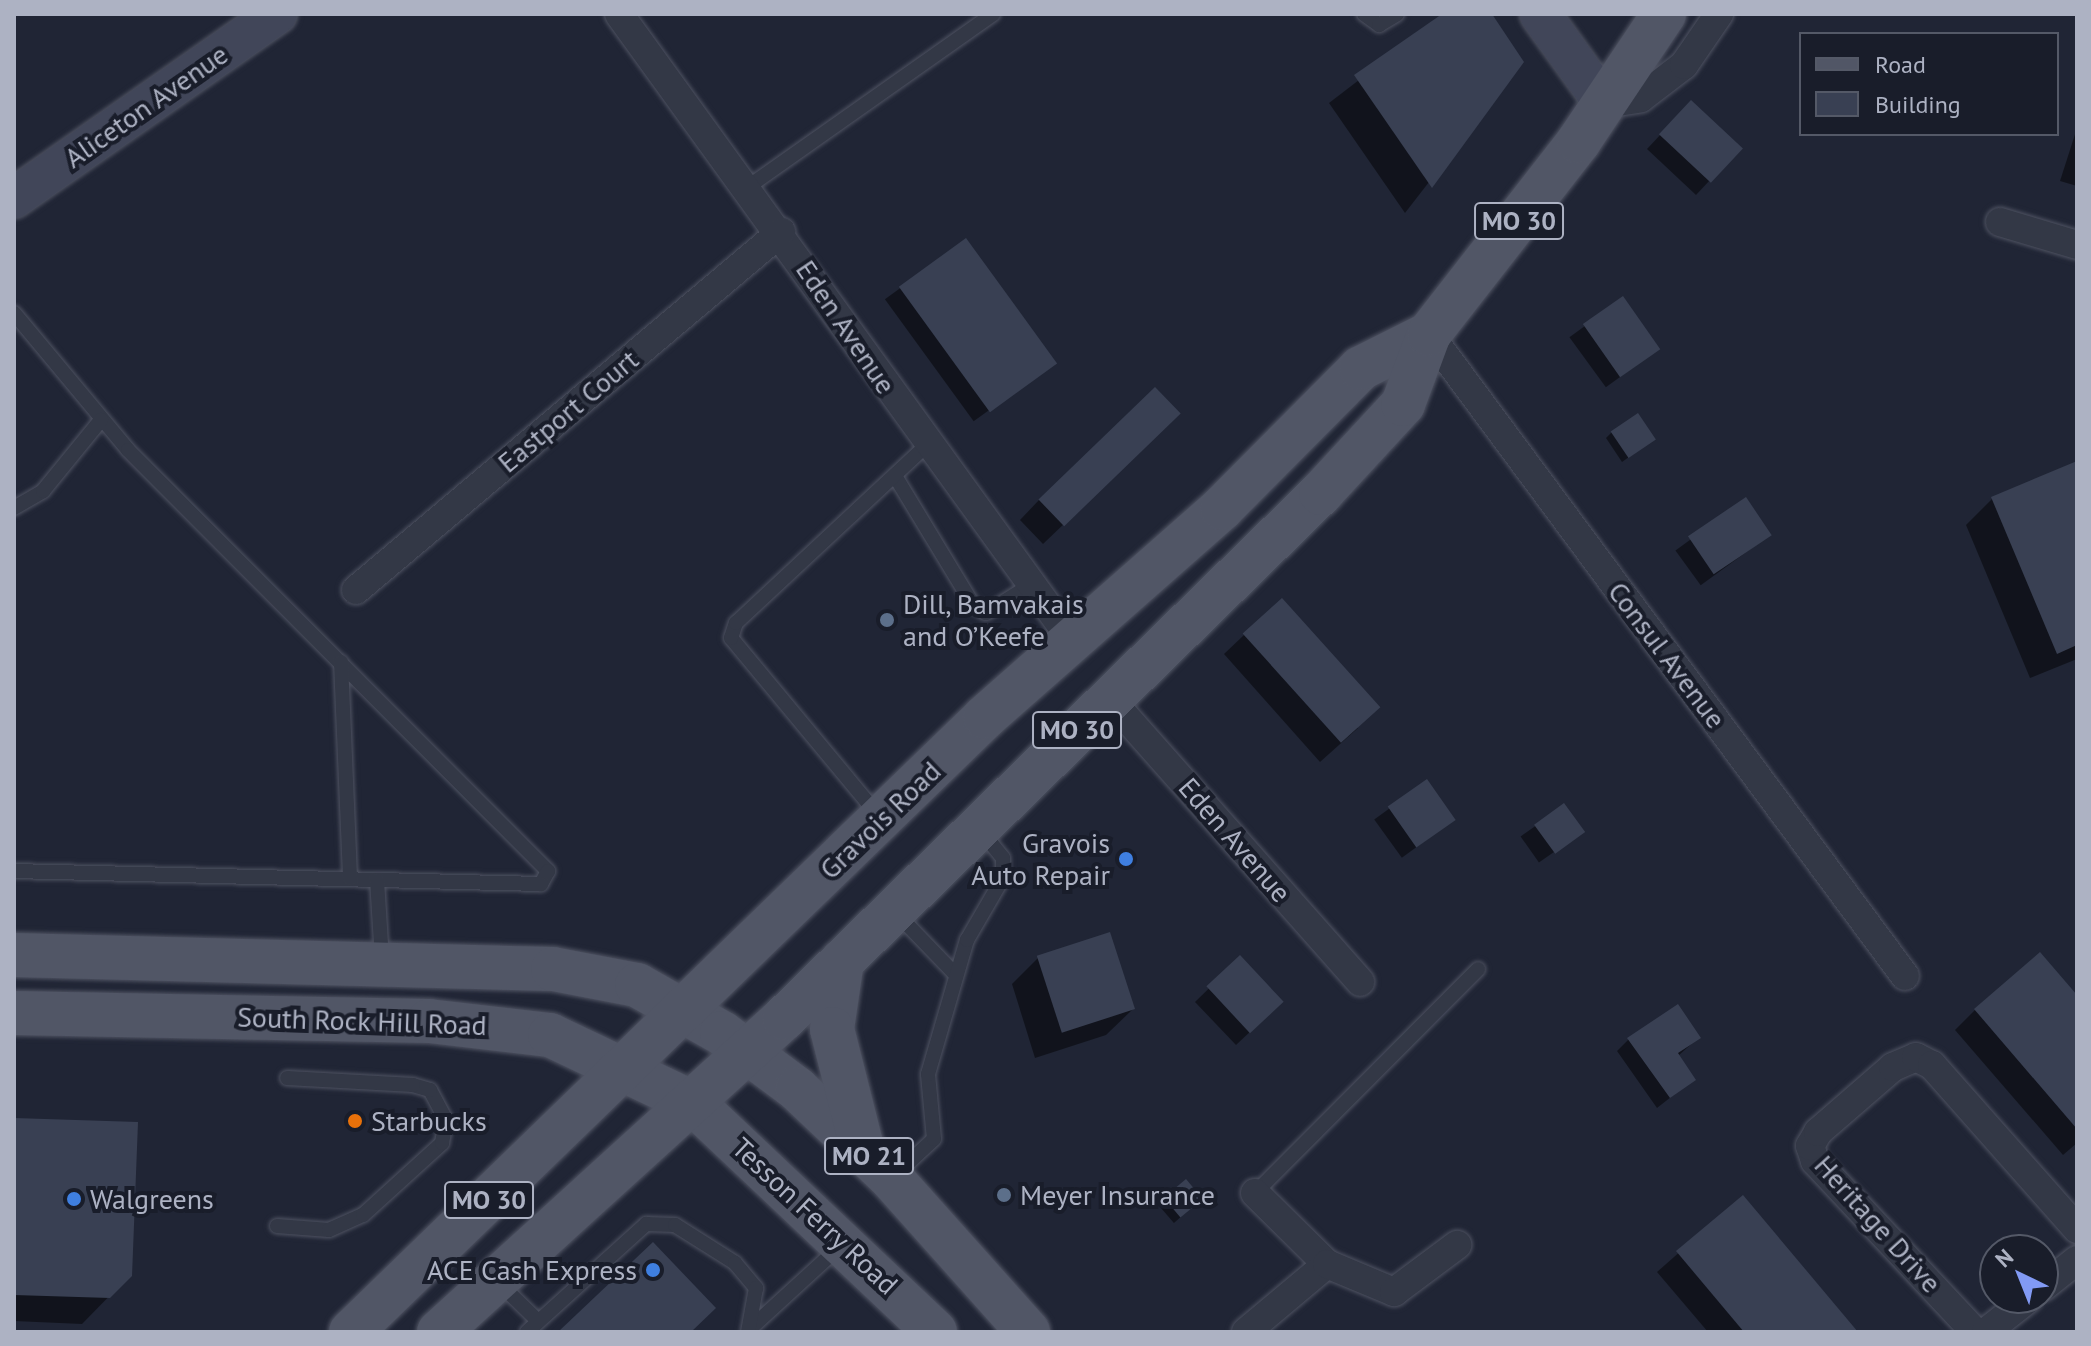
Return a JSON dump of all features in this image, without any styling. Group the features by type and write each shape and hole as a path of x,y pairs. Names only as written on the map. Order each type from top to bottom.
{"main road":[{"name":"Gravois Road","path":"445,1330 496,1280 693,1103 842,961 1403,404 1429,334 1605,104 1664,14"},
{"name":"Gravois Road","path":"351,1332 881,818 1072,640 1222,508 1361,368 1429,334"},
{"name":"South Rock Hill Road","path":"14,955 382,962 608,976 683,1011"},
{"path":"842,961 836,1058 877,1164"},
{"name":"MO 21","path":"683,1011 748,1051 877,1164 1028,1332"},
{"name":"South Rock Hill Road","path":"14,1013 473,1023 550,1035 625,1067 693,1103"},
{"name":"Tesson Ferry Road","path":"693,1103 844,1242 935,1332"}],"street":[{"name":"Aliceton Avenue","path":"14,198 277,14"},
{"name":"Eden Avenue","path":"619,14 781,232 927,445 1072,640"},
{"path":"1540,14 1605,104 1641,98 1684,65 1719,14"},
{"path":"2000,222 2077,245"},
{"name":"Eastport Court","path":"356,590 781,232"},
{"name":"Consul Avenue","path":"1429,334 1905,976"},
{"name":"Eden Avenue","path":"1109,698 1360,982"},
{"name":"Heritage Drive","path":"1975,1332 1815,1161 1810,1146 1818,1132 1893,1067 1916,1057 1932,1065 2077,1229"},
{"path":"1255,1193 1327,1264 1394,1292 1457,1245"},
{"path":"2059,1274 2077,1260"},
{"path":"1246,1332 1327,1264"},
{"path":"1986,1332 2009,1314"}],"lane":[{"path":"748,187 993,14"},
{"path":"1364,14 1379,25 1397,14"},
{"path":"14,313 101,420 548,871 541,884 14,871"},
{"path":"14,508 29,499 101,420"},
{"path":"881,818 731,638 736,623 927,445"},
{"path":"895,476 973,605 986,613 1029,586"},
{"path":"14,493 29,499"},
{"path":"341,662 350,879"},
{"path":"877,1164 934,1139 928,1074 956,975 1003,878 1003,858 978,828"},
{"path":"377,880 382,962"},
{"path":"894,910 956,975"},
{"path":"1255,1193 1478,969"},
{"path":"277,1226 329,1230 363,1215 442,1143 446,1120 430,1090 413,1085 287,1078"},
{"path":"496,1280 533,1327 646,1224 675,1225 714,1244 756,1288 750,1329"},
{"path":"750,1329 844,1242"}],"building":[{"path":"1442,14 1492,14 1524,62 1432,188 1354,75"},
{"path":"1691,100 1743,148 1711,183 1659,134"},
{"path":"966,238 1057,363 990,412 899,287"},
{"path":"1623,296 1660,349 1620,377 1583,324"},
{"path":"1155,387 1181,414 1064,526 1038,500"},
{"path":"1638,413 1656,440 1629,458 1611,431"},
{"path":"2077,461 2077,645 2057,654 1991,497"},
{"path":"1746,497 1772,535 1714,574 1688,536"},
{"path":"1282,598 1380,707 1341,743 1243,633"},
{"path":"1427,779 1456,820 1416,847 1388,807"},
{"path":"1564,803 1585,832 1555,854 1534,825"},
{"path":"1110,932 1135,1009 1062,1033 1037,956"},
{"path":"2040,952 2077,995 2077,1129 1974,1009"},
{"path":"1240,955 1284,1002 1250,1033 1206,986"},
{"path":"1678,1004 1701,1038 1678,1053 1696,1080 1670,1098 1627,1038"},
{"name":"Walgreens","path":"14,1118 138,1122 132,1276 110,1298 14,1295"},
{"path":"1186,1179 1203,1199 1180,1218 1164,1198"},
{"path":"1743,1195 1858,1332 1744,1332 1676,1251"},
{"path":"653,1242 716,1308 691,1332 558,1332"}],"place":[{"name":"Dill, Bamvakais and O’Keefe","path":"887,620"},
{"name":"Gravois Auto Repair","path":"1126,859"},
{"name":"Starbucks","path":"355,1121"},
{"name":"Meyer Insurance","path":"1004,1195"},
{"name":"Walgreens","path":"74,1199"},
{"name":"ACE Cash Express","path":"653,1270"}]}
